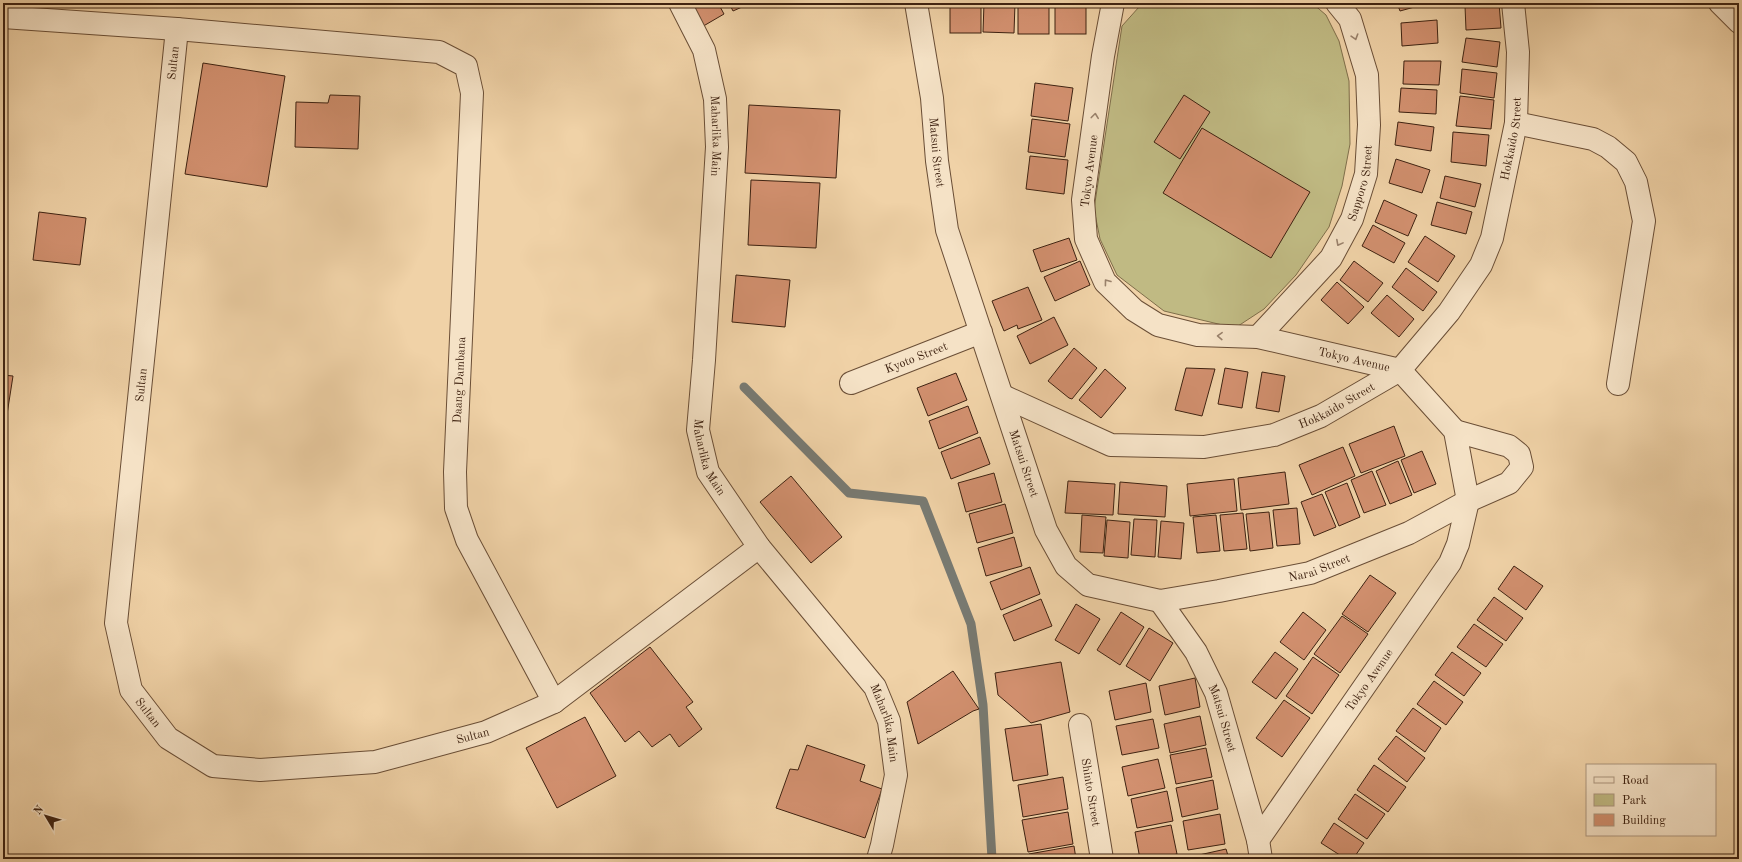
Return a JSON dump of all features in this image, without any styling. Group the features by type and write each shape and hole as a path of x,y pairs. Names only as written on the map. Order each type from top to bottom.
{"street":[{"name":"Maharlika Main","path":"680,3 704,50 715,99 717,147 704,360 698,430 708,472 759,547 875,687 889,721 896,775 878,859"},
{"name":"Matsui Street","path":"916,3 932,98 937,162 947,230 1046,530 1066,566 1088,585 1160,601 1196,652 1216,694 1260,849"},
{"name":"Tokyo Avenue","path":"1113,3 1103,56 1083,200 1086,239 1105,282 1134,310 1158,325 1198,335 1258,337 1400,370 1455,431 1468,501 1458,544 1450,563 1260,849"},
{"name":"Sapporo Street","path":"1258,337 1331,258 1352,219 1366,174 1369,125 1367,75 1350,19 1337,3"},
{"name":"Hokkaido Street","path":"1002,396 1111,445 1204,447 1274,435 1321,416 1400,370 1449,312 1480,264 1492,238 1516,123 1518,52 1513,3"},
{"path":"1720,3 1739,22"},
{"path":"3,16 177,29"},
{"name":"Sultan","path":"177,29 116,623 131,690 168,738 213,766 260,770 376,762 486,732 554,702 759,547"},
{"name":"Daang Dambana","path":"177,29 439,52 466,66 472,93 455,472 456,508 467,540 554,702"},
{"path":"1516,123 1593,139 1608,147 1626,162 1636,182 1644,221 1618,384"},
{"name":"Kyoto Street","path":"851,383 981,332"},
{"name":"Narai Street","path":"1160,601 1219,592 1310,573 1409,533 1468,501 1509,483 1522,467 1519,454 1509,446 1455,431"},
{"name":"Shinto Street","path":"1080,725 1102,859"}],"green space":[{"path":"1146,3 1312,3 1326,15 1339,41 1349,81 1350,144 1342,186 1329,227 1296,275 1264,309 1235,328 1164,311 1117,275 1100,239 1094,209 1122,26 1139,7"}],"building":[{"path":"687,3 718,3 724,14 700,28"},
{"path":"729,3 751,3 733,11"},
{"path":"950,3 981,3 981,33 950,33"},
{"path":"984,3 1015,3 1014,33 983,32"},
{"path":"1018,3 1049,3 1049,34 1018,34"},
{"path":"1055,3 1086,3 1086,34 1055,34"},
{"path":"1397,3 1429,3 1400,11"},
{"path":"1499,3 1501,28 1466,30 1465,6"},
{"path":"1437,20 1438,43 1402,46 1401,23"},
{"path":"1466,38 1500,42 1497,67 1462,62"},
{"path":"1404,61 1441,61 1439,85 1403,84"},
{"path":"203,63 285,76 267,187 185,174"},
{"path":"1462,69 1497,73 1494,98 1460,93"},
{"path":"1035,83 1073,88 1068,121 1031,116"},
{"path":"1401,88 1437,90 1436,114 1399,112"},
{"path":"330,95 360,96 358,149 295,147 296,102 328,103"},
{"path":"1184,95 1210,112 1180,159 1154,142"},
{"path":"1460,96 1494,100 1491,129 1456,126"},
{"path":"749,105 840,110 836,178 745,173"},
{"path":"1032,119 1070,124 1065,157 1028,152"},
{"path":"1398,122 1434,127 1431,151 1395,145"},
{"path":"1202,128 1310,192 1271,258 1163,193"},
{"path":"1453,132 1489,135 1486,166 1451,162"},
{"path":"1030,156 1068,160 1064,194 1026,189"},
{"path":"1396,159 1430,170 1422,193 1389,183"},
{"path":"1445,176 1481,184 1475,207 1440,198"},
{"path":"751,180 820,183 816,248 748,245"},
{"path":"1384,200 1417,215 1408,236 1375,222"},
{"path":"1437,202 1472,212 1466,234 1431,225"},
{"path":"39,212 86,218 80,265 33,260"},
{"path":"1373,225 1405,243 1394,263 1362,246"},
{"path":"1425,236 1455,256 1438,282 1408,262"},
{"path":"1069,238 1077,260 1041,272 1033,250"},
{"path":"1080,261 1090,285 1055,301 1044,277"},
{"path":"1354,261 1383,283 1368,302 1340,280"},
{"path":"1406,268 1437,292 1423,311 1392,287"},
{"path":"736,275 790,280 785,327 732,322"},
{"path":"1337,282 1364,307 1348,324 1321,300"},
{"path":"1028,287 1042,320 1018,329 1017,325 1004,331 992,301"},
{"path":"1387,295 1414,319 1399,337 1371,313"},
{"path":"1054,317 1068,345 1030,364 1017,336"},
{"path":"1074,348 1097,368 1072,399 1048,381"},
{"path":"1186,368 1215,369 1202,416 1175,410"},
{"path":"1225,368 1248,372 1242,408 1218,404"},
{"path":"1105,369 1126,388 1101,418 1079,400"},
{"path":"1262,372 1285,376 1279,412 1256,408"},
{"path":"956,373 967,400 928,416 917,388"},
{"path":"3,375 13,376 3,440"},
{"path":"968,406 978,433 939,449 929,421"},
{"path":"1394,426 1405,456 1361,473 1349,444"},
{"path":"980,437 990,464 951,479 941,452"},
{"path":"1343,447 1355,476 1312,495 1299,465"},
{"path":"1422,451 1436,484 1414,493 1401,460"},
{"path":"1398,461 1412,495 1390,504 1376,471"},
{"path":"1372,471 1386,505 1364,513 1351,480"},
{"path":"1285,472 1289,504 1241,510 1238,478"},
{"path":"994,473 1002,502 966,512 958,483"},
{"path":"791,476 842,537 811,563 760,502"},
{"path":"1234,479 1237,511 1190,516 1187,484"},
{"path":"1068,481 1115,484 1113,515 1065,513"},
{"path":"1120,482 1167,486 1165,517 1118,514"},
{"path":"1347,483 1360,517 1339,526 1325,492"},
{"path":"1322,494 1336,527 1314,536 1301,502"},
{"path":"1005,504 1013,533 977,543 969,514"},
{"path":"1297,508 1300,544 1277,546 1273,510"},
{"path":"1269,512 1273,548 1250,551 1246,514"},
{"path":"1243,513 1247,549 1224,551 1220,515"},
{"path":"1082,515 1106,517 1103,553 1080,552"},
{"path":"1216,515 1220,551 1197,553 1193,517"},
{"path":"1134,519 1157,520 1155,557 1131,555"},
{"path":"1107,520 1130,522 1128,558 1104,556"},
{"path":"1161,521 1184,523 1181,559 1158,557"},
{"path":"1014,537 1022,566 986,576 978,548"},
{"path":"1514,566 1543,586 1526,610 1498,589"},
{"path":"1030,567 1040,594 1001,610 990,582"},
{"path":"1370,575 1396,593 1368,632 1342,614"},
{"path":"1494,597 1523,618 1506,641 1477,620"},
{"path":"1041,599 1052,626 1014,641 1003,615"},
{"path":"1076,604 1100,619 1079,654 1055,640"},
{"path":"1121,612 1144,627 1120,665 1097,650"},
{"path":"1303,612 1326,630 1304,660 1280,642"},
{"path":"1342,616 1368,634 1340,673 1314,654"},
{"path":"1474,624 1503,644 1486,667 1457,647"},
{"path":"1149,628 1173,643 1150,681 1126,666"},
{"path":"650,647 693,702 686,707 702,729 679,747 670,734 652,747 639,731 625,742 590,693"},
{"path":"1275,652 1298,669 1276,699 1252,682"},
{"path":"1452,652 1481,673 1464,696 1435,675"},
{"path":"1313,657 1339,675 1312,714 1286,696"},
{"path":"1061,662 1070,712 1031,723 998,695 995,673"},
{"path":"953,671 979,709 973,711 918,744 907,702"},
{"path":"1195,678 1200,707 1165,715 1159,686"},
{"path":"1434,681 1463,702 1446,725 1417,704"},
{"path":"1146,683 1151,712 1115,720 1109,691"},
{"path":"1284,700 1310,718 1282,757 1256,738"},
{"path":"1413,708 1441,728 1425,752 1396,731"},
{"path":"1200,716 1206,745 1170,753 1164,724"},
{"path":"585,717 616,776 557,808 526,748"},
{"path":"1153,719 1159,748 1122,755 1116,726"},
{"path":"1041,724 1048,775 1013,781 1005,729"},
{"path":"1396,736 1425,758 1407,782 1378,759"},
{"path":"807,745 865,765 860,781 882,789 865,838 776,808 790,769 798,770"},
{"path":"1206,748 1212,777 1176,784 1170,755"},
{"path":"1158,759 1165,788 1128,796 1122,767"},
{"path":"1374,765 1406,787 1388,812 1357,790"},
{"path":"1063,777 1068,809 1023,817 1018,785"},
{"path":"1213,780 1218,809 1182,817 1176,788"},
{"path":"1167,791 1173,821 1137,828 1131,799"},
{"path":"1355,794 1385,814 1367,839 1338,819"},
{"path":"1068,812 1073,844 1028,852 1022,820"},
{"path":"1220,814 1225,844 1188,850 1183,821"},
{"path":"1334,823 1364,843 1353,859 1346,859 1321,843"},
{"path":"1171,825 1177,854 1152,859 1140,859 1135,832"},
{"path":"1074,846 1076,859 1030,859 1029,854"},
{"path":"1226,849 1229,859 1190,859 1190,857"}],"waterway":[{"path":"744,387 849,493 923,501 971,624 983,705 992,859"}]}
